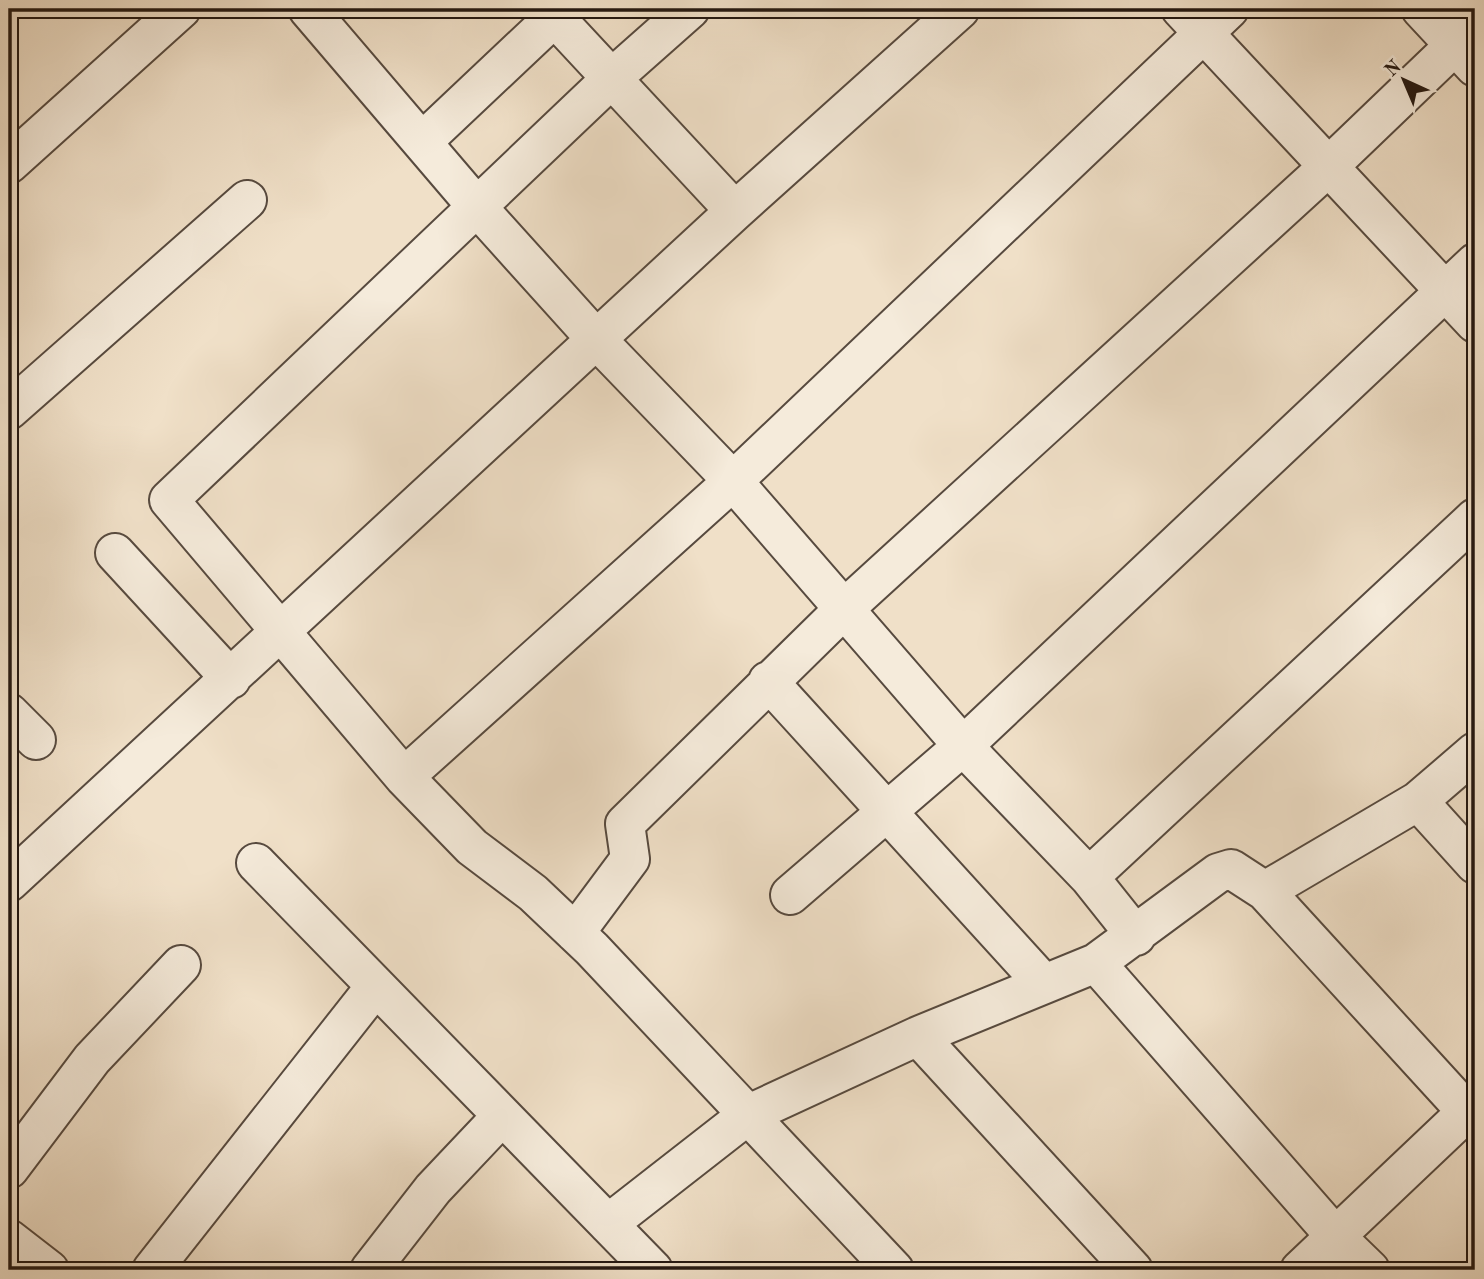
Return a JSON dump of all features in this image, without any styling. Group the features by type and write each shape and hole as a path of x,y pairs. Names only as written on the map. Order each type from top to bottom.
{"street":[{"path":"9,164 181,9"},
{"path":"308,9 478,208 596,340 733,481 963,746 1088,877 1136,936"},
{"path":"690,9 611,79 169,500 404,776 471,847 533,893 575,933 894,1270"},
{"path":"9,882 282,633 735,211 960,9"},
{"path":"575,933 630,859 625,824 768,681 1328,167 1468,46 1421,9"},
{"path":"422,142 555,11 611,79 735,211"},
{"path":"404,776 733,481 1205,17 1328,167 1475,323"},
{"path":"9,409 247,200"},
{"path":"790,895 963,746 1443,290 1475,263"},
{"path":"1088,877 1475,518"},
{"path":"115,553 231,679"},
{"path":"768,681 1044,984"},
{"path":"9,713 36,740"},
{"path":"1265,891 1418,800 1475,752"},
{"path":"1418,800 1475,864"},
{"path":"256,863 653,1270"},
{"path":"608,1224 749,1114 918,1036 1096,962 1136,936 1218,873 1231,869 1265,891 1471,1108 1300,1270"},
{"path":"1096,962 1336,1237 1370,1270"},
{"path":"9,1169 92,1059 181,965"},
{"path":"152,1270 375,987"},
{"path":"918,1036 1133,1270"},
{"path":"370,1270 433,1189 502,1116"},
{"path":"9,1239 48,1270"}]}
